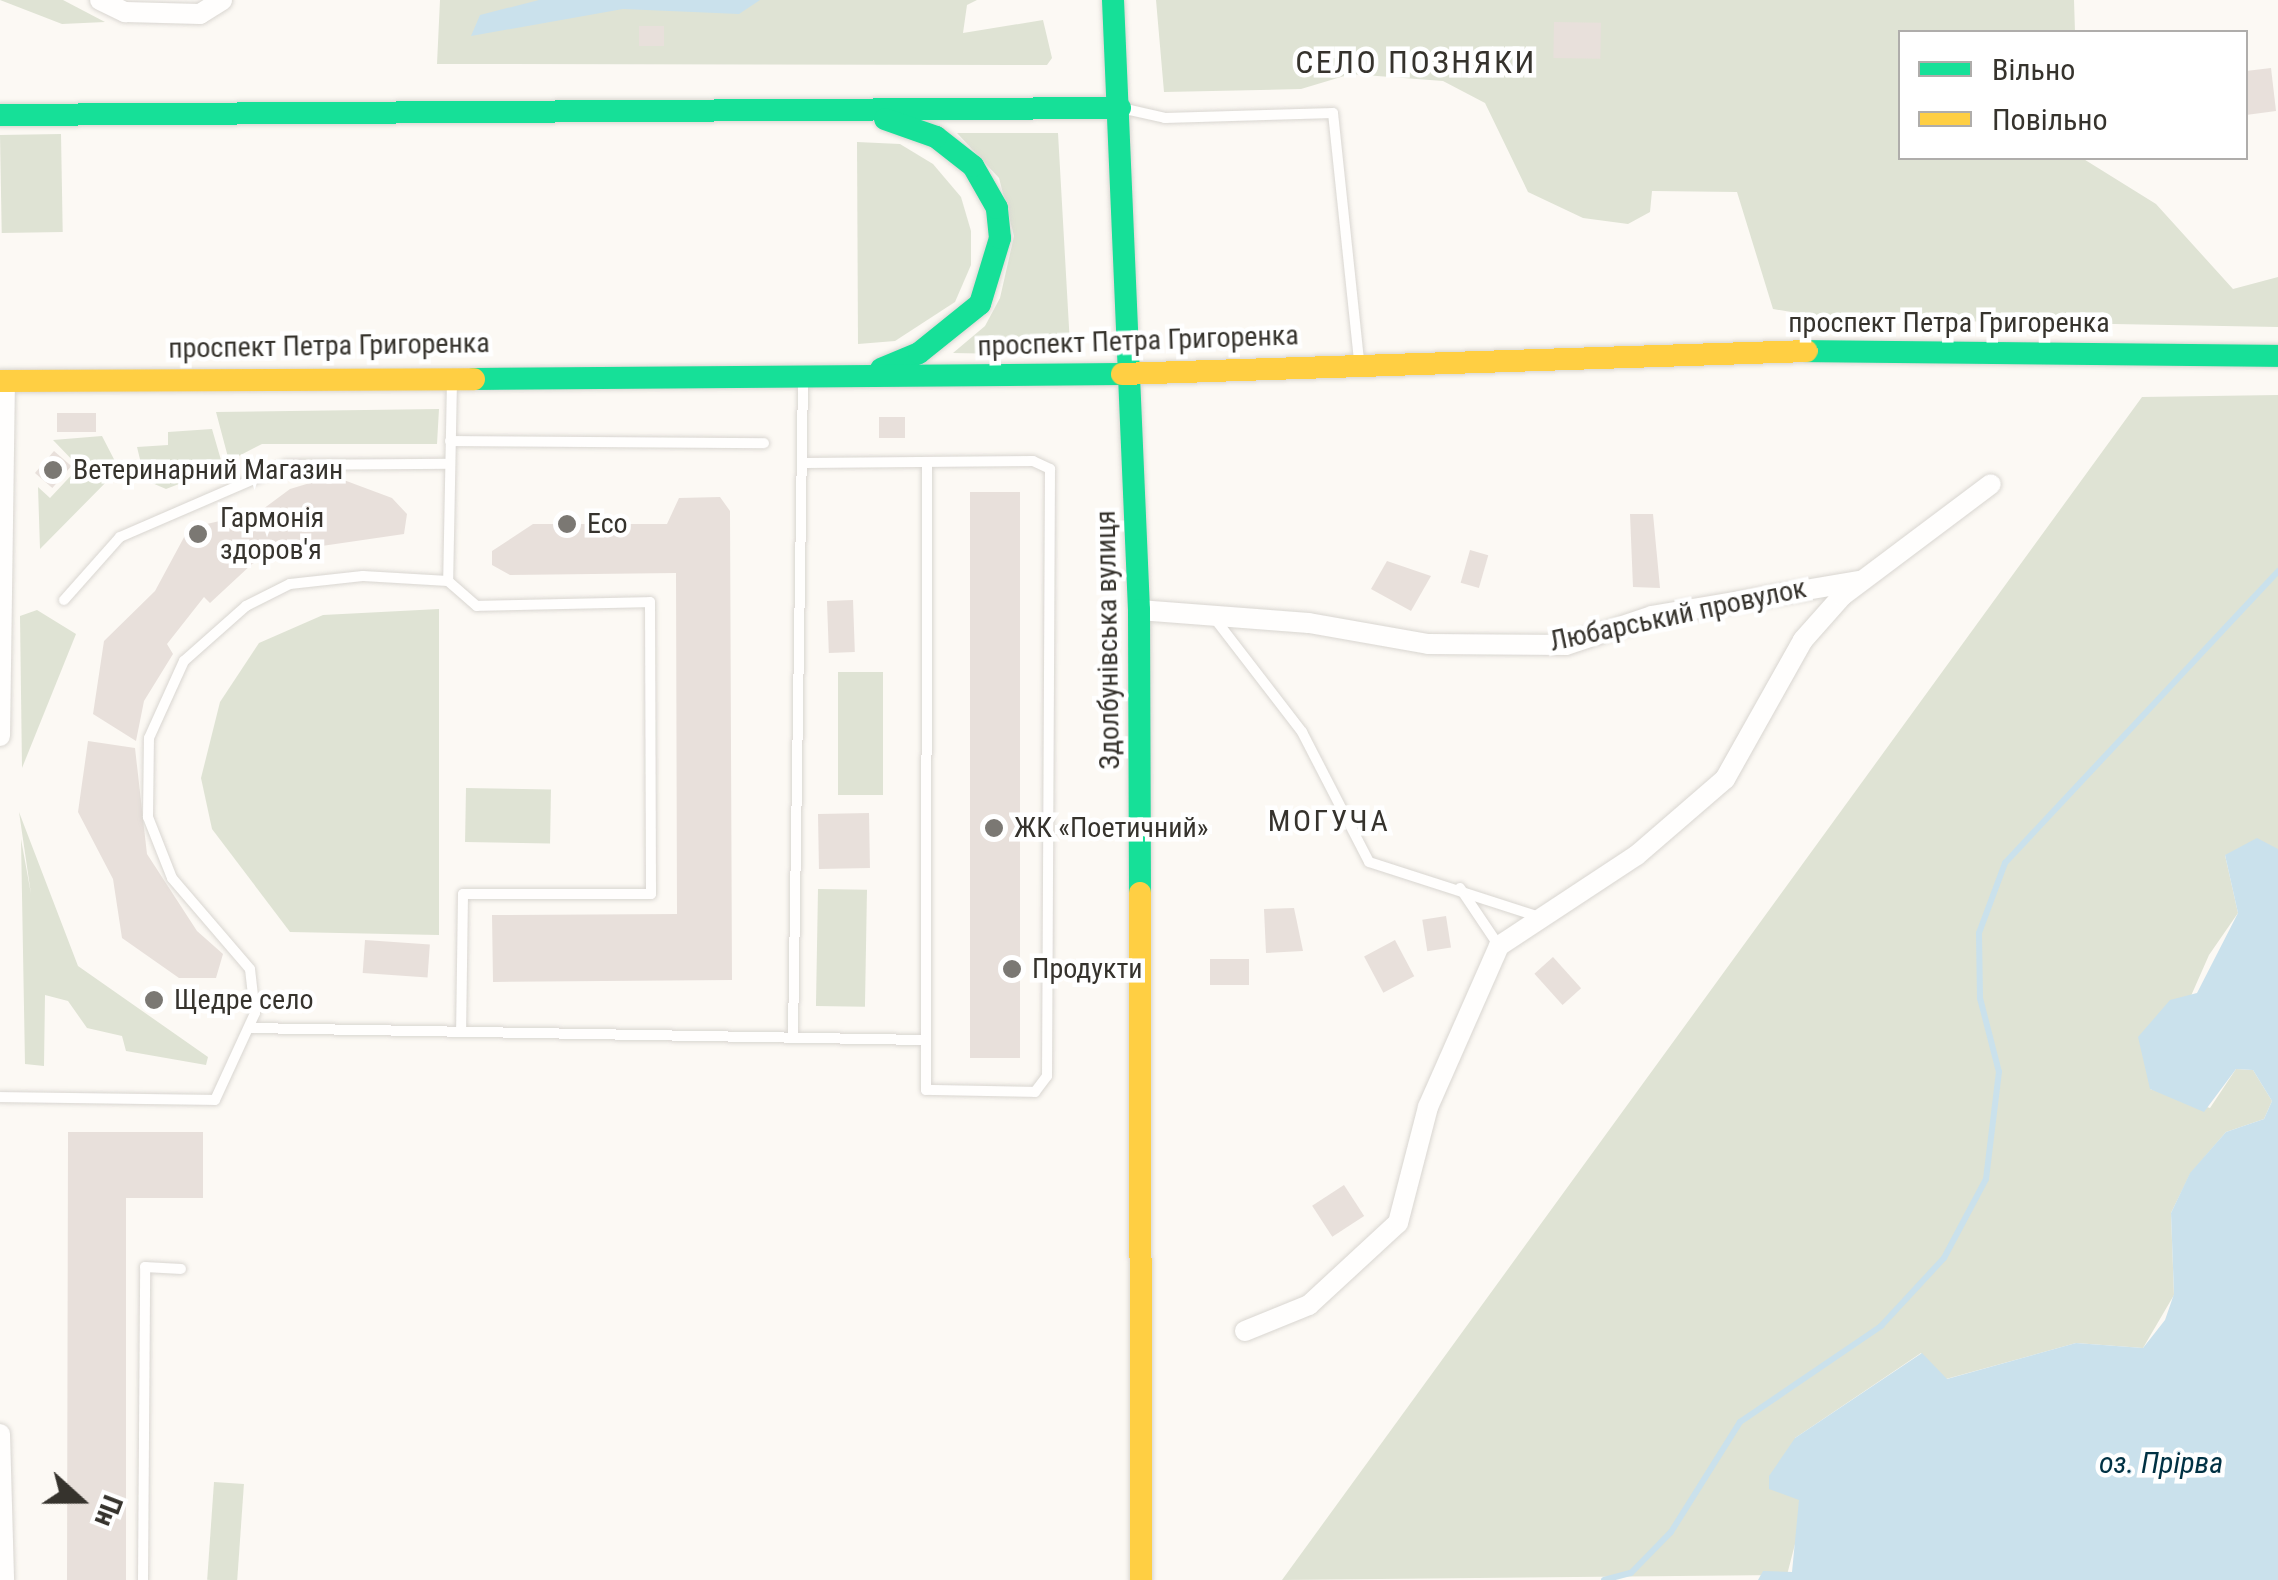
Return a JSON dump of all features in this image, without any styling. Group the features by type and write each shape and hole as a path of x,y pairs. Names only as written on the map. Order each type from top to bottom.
{"main road":[{"name":"Здолбунівська вулиця","path":"1113,0 1134,375 1139,610 1141,1580"},
{"path":"0,116 1120,108"},
{"path":"866,112 936,137 973,166 997,208 1000,238 980,304 919,353 869,374"},
{"name":"проспект Петра Григоренка","path":"2,381 452,374 1134,375 1360,364 1814,352 2278,356"}],"street":[{"path":"100,0 125,12 200,14 222,0"},
{"path":"0,736 2,381"},
{"path":"1245,1330 1309,1304 1398,1224 1428,1107 1499,946 1536,916 1637,856 1725,780 1803,640 1860,581 1991,484"},
{"name":"Любарський провулок","path":"1139,610 1208,611 1428,644 1566,645 1652,616 1860,581"},
{"path":"0,1434 4,1580"}],"lane":[{"path":"1120,108 1165,118 1333,114 1360,364"},
{"path":"448,582 452,374"},
{"path":"793,1036 803,374"},
{"path":"450,441 764,443"},
{"path":"804,464 927,462 1033,461 1053,477 1048,1076 1040,1090 926,1090 923,1040 927,462"},
{"path":"64,600 120,537 286,465 448,464"},
{"path":"0,1097 215,1100 250,1028 250,969 172,878 148,816 148,738 184,660 246,606 308,582 448,582 477,606 650,602 652,894 463,894 461,1030"},
{"path":"1208,611 1302,732 1368,862 1460,887 1536,916"},
{"path":"1460,887 1499,946"},
{"path":"250,1028 923,1040"},
{"path":"143,1580 146,1267 181,1268"}],"shaded area":[{"path":"0,0 63,0 105,22 62,24"},
{"path":"440,0 977,0 967,5 963,33 1043,20 1052,58 1047,65 437,64"},
{"path":"1156,0 2074,0 2075,30 1898,30 1898,160 2085,160 2156,204 2233,289 2278,277 2278,327 1833,319 1773,309 1737,192 1652,191 1650,212 1628,224 1583,218 1528,192 1485,103 1443,81 1351,74 1301,89 1164,92"},
{"path":"957,133 1058,133 1070,345 1052,355 953,353 985,326 1000,298 1014,236 999,178"},
{"path":"61,134 63,232 2,233 0,135"},
{"path":"857,142 900,144 933,164 961,197 971,231 971,265 955,302 895,341 858,344"},
{"path":"2278,395 2278,849 2225,855 2238,913 2209,955 2150,1089 2210,1108 2236,1069 2253,1070 2272,1101 2264,1119 2226,1132 2190,1174 2171,1213 2174,1295 2143,1348 2076,1343 1946,1379 1921,1353 1795,1438 1802,1517 1787,1575 1282,1580 2142,397"},
{"path":"439,409 437,444 262,444 229,461 216,412"},
{"path":"212,429 223,467 166,489 145,480 137,447 168,445 168,432"},
{"path":"102,436 119,469 40,549 38,487 50,498 79,467 53,440"},
{"path":"439,609 439,935 290,932 212,829 201,778 220,702 259,643 323,615"},
{"path":"37,610 76,634 22,768 20,616"},
{"path":"838,672 883,672 883,795 838,795"},
{"path":"466,788 551,789 550,843 465,842"},
{"path":"19,812 78,966 208,1057 206,1065 126,1051 122,1036 87,1028 68,1001 45,995 44,1066 25,1064 21,839 31,894"},
{"path":"818,889 867,890 865,1007 816,1006"},
{"path":"214,1482 244,1484 237,1580 207,1580"}],"water":[{"path":"539,0 760,0 739,14 623,9 471,36 480,15"},
{"name":"оз. Прірва","path":"2257,838 2278,849 2278,1580 1758,1580 1763,1571 1792,1572 1799,1500 1769,1489 1769,1476 1795,1438 1922,1353 1947,1379 2076,1343 2143,1348 2165,1320 2174,1294 2171,1213 2190,1173 2226,1132 2264,1119 2272,1101 2253,1070 2236,1069 2204,1112 2150,1089 2138,1037 2170,1000 2197,993 2238,913 2225,855"}],"building":[{"path":"1554,22 1601,23 1600,59 1553,58"},
{"path":"639,26 664,26 664,46 639,46"},
{"path":"2271,68 2276,111 2248,115 2248,71"},
{"path":"57,413 96,413 96,432 57,432"},
{"path":"879,417 905,417 905,438 879,438"},
{"name":"Ветеринарний Магазин","path":"54,451 71,466 52,488 35,473"},
{"path":"333,476 392,498 407,514 404,534 308,548 304,541 252,564 210,603 204,597 167,644 173,654 144,701 136,741 93,714 104,641 155,591 189,528 259,512 290,489"},
{"name":"ЖК «Поетичний»","path":"970,492 1020,492 1020,1058 970,1058"},
{"path":"720,497 730,511 732,980 493,982 492,915 677,914 676,573 510,575 492,565 492,551 533,524 667,524 679,498"},
{"path":"1630,514 1653,514 1660,588 1633,587"},
{"path":"1470,550 1488,555 1479,588 1461,583"},
{"path":"1387,561 1431,576 1411,611 1371,589"},
{"path":"853,600 855,652 829,653 827,601"},
{"path":"88,741 135,748 147,854 197,931 223,954 216,978 179,978 122,938 113,879 78,812"},
{"path":"869,813 870,868 819,869 818,814"},
{"path":"1294,908 1303,951 1266,953 1264,909"},
{"path":"1446,916 1451,948 1427,951 1422,920"},
{"path":"365,940 430,945 428,977 363,973"},
{"path":"1395,940 1414,976 1383,993 1364,956"},
{"path":"1553,957 1581,988 1563,1005 1534,974"},
{"path":"1210,959 1249,959 1249,985 1210,985"},
{"path":"68,1132 203,1132 203,1198 126,1198 126,1580 67,1580"},
{"path":"1344,1185 1364,1216 1332,1237 1312,1206"}],"waterway":[{"path":"1604,1580 1631,1573 1671,1532 1740,1422 1881,1326 1944,1258 1986,1179 1999,1072 1980,998 1979,933 2005,863 2278,571"}],"traffic: fast":[{"path":"1113,0 1139,610 1140,893"},
{"path":"0,115 1120,108"},
{"path":"881,369 919,353 980,304 1000,238 997,208 973,166 936,137 885,119"},
{"path":"1807,351 2278,356"},
{"path":"474,379 1122,374"}],"traffic: slow":[{"path":"1122,374 1807,351"},
{"path":"0,381 474,379"},
{"path":"1140,893 1141,1580"}],"place":[{"name":"Ветеринарний Магазин","path":"53,470"},
{"name":"Eco","path":"567,524"},
{"name":"Гармонія здоров'я","path":"198,534"},
{"name":"ЖК «Поетичний»","path":"994,828"},
{"name":"Продукти","path":"1012,969"},
{"name":"Щедре село","path":"154,1000"}],"district":[{"name":"СЕЛО ПОЗНЯКИ","path":"1416,62"},
{"name":"МОГУЧА","path":"1329,821"}]}
